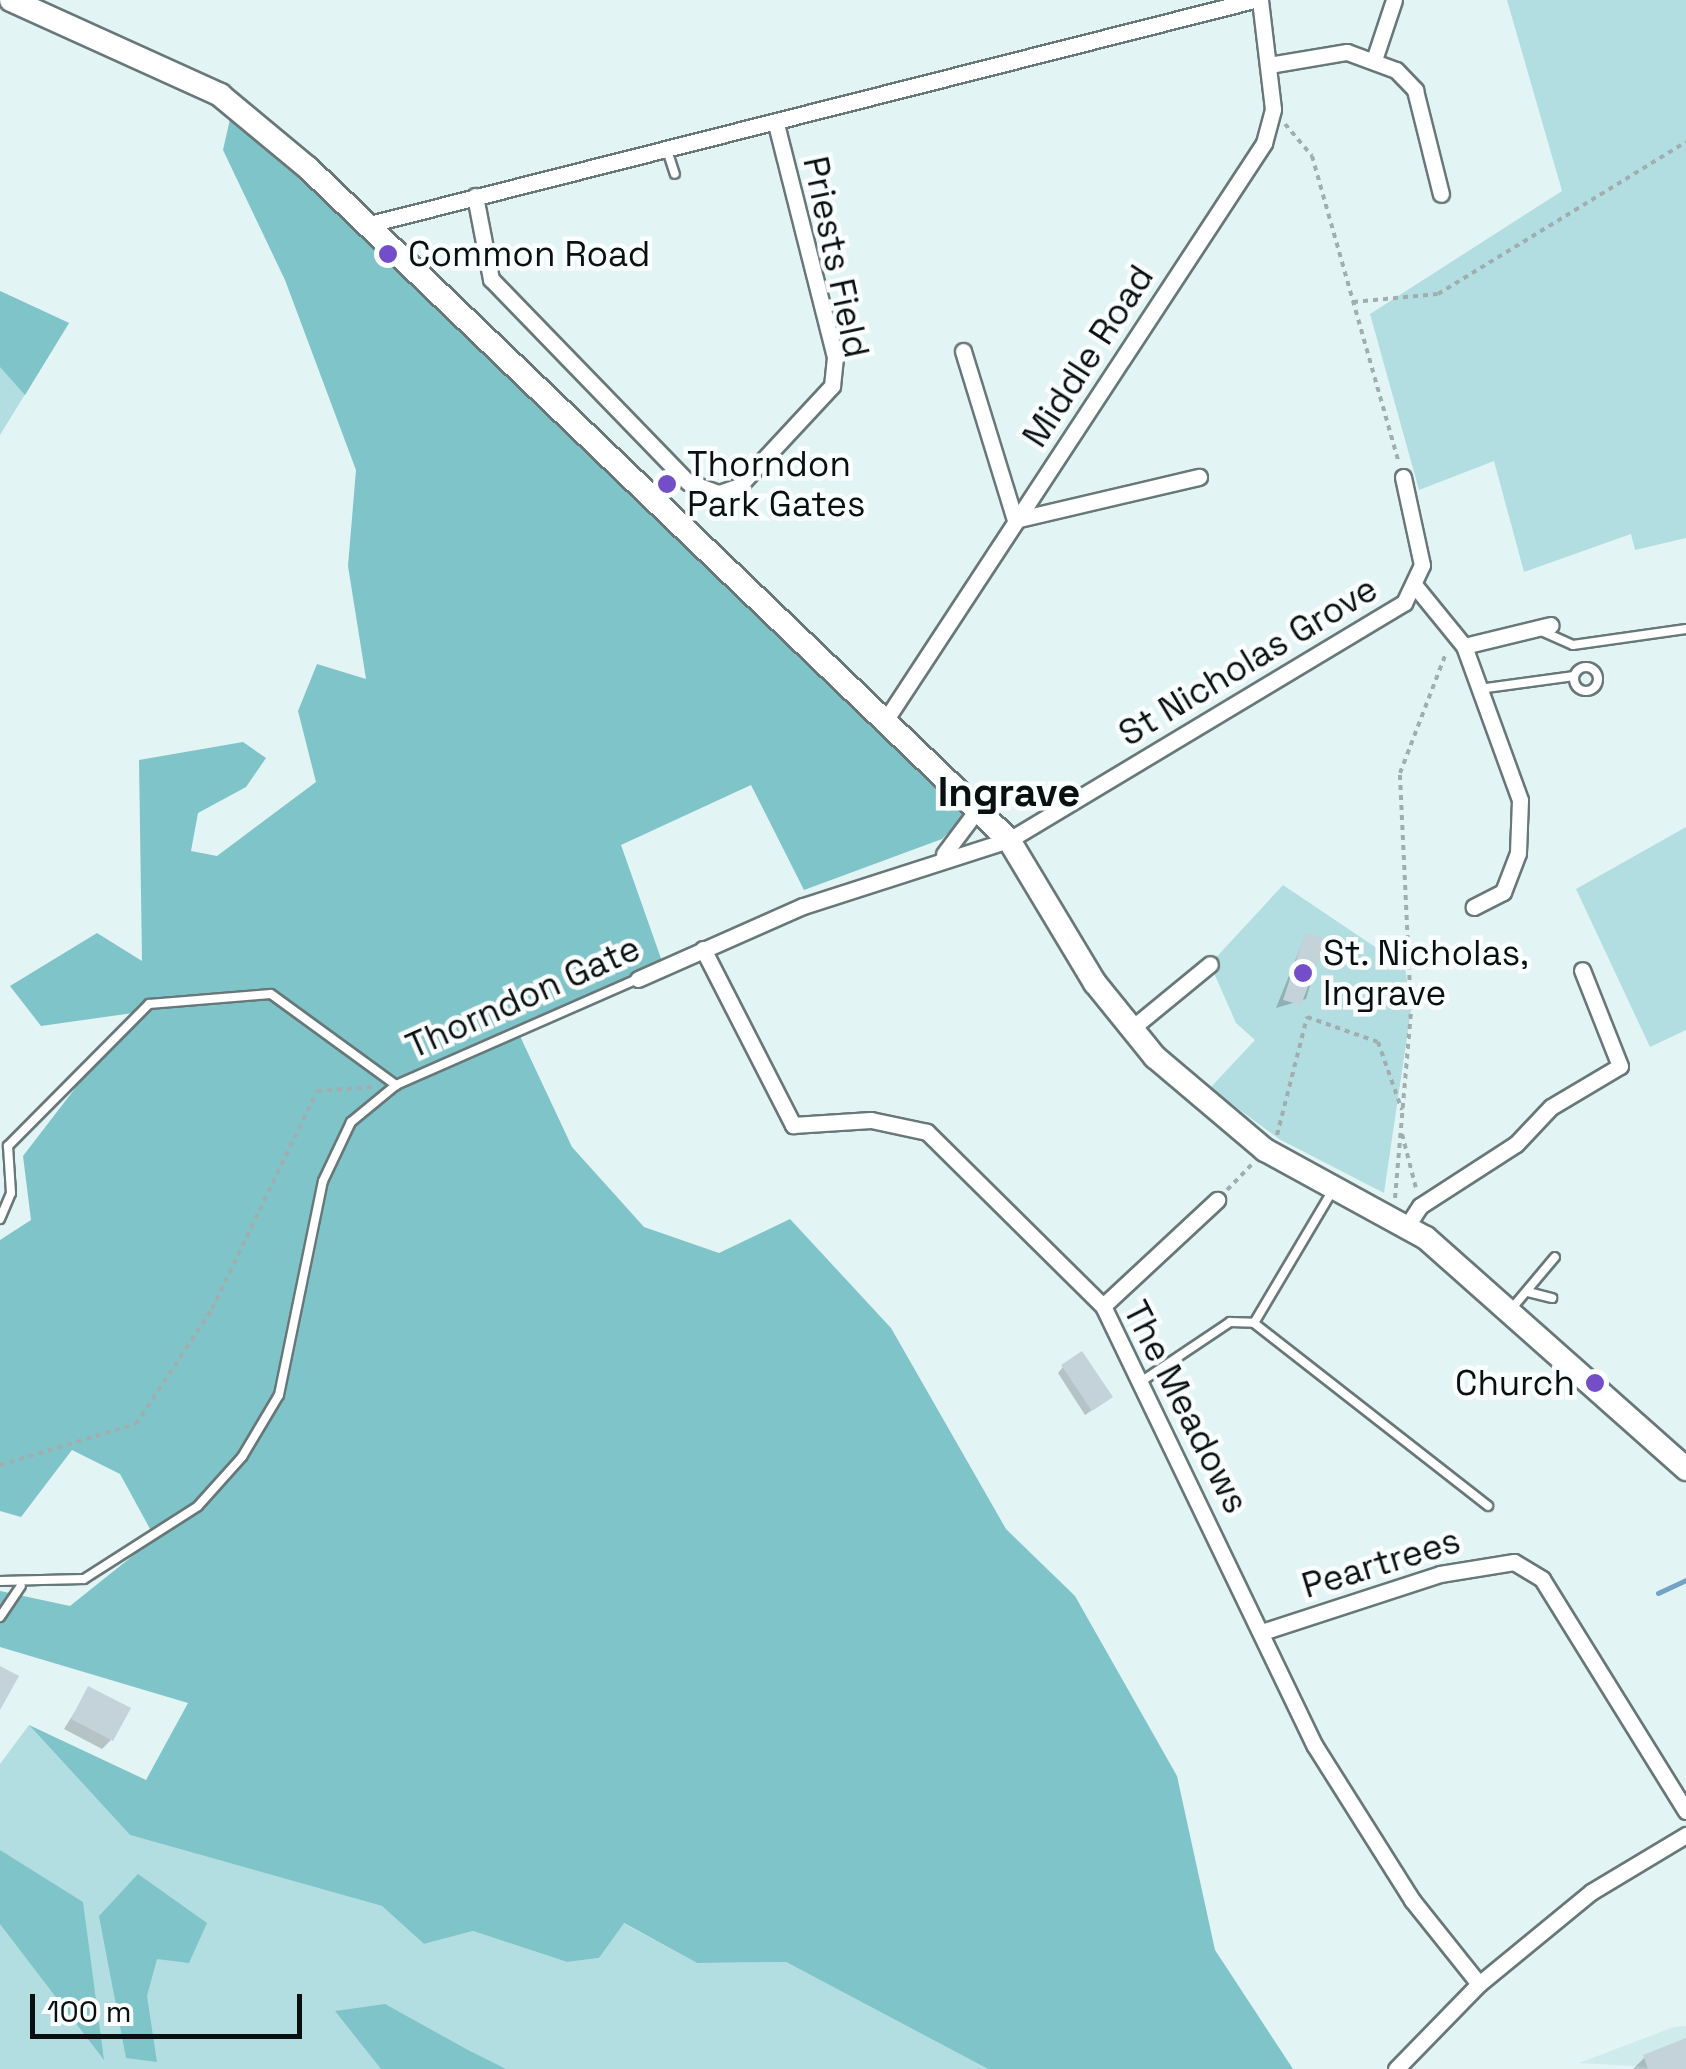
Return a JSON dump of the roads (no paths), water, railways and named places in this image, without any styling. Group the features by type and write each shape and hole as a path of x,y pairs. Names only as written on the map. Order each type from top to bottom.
{"main road":[{"path":"11,0 220,95 366,225 1008,840 1131,1028 1269,1152 1400,1221 1510,1311 1686,1469"}],"street":[{"path":"366,225 1257,0"},
{"name":"Middle Road","path":"883,724 1264,142 1273,109 1257,0"},
{"path":"1375,56 1394,0"},
{"path":"1269,65 1375,56 1415,90 1441,194"},
{"name":"Priests Field","path":"474,196 492,279 688,482 718,493 739,486 832,386 835,356 776,123"},
{"path":"964,351 1015,520 1198,477"},
{"name":"St Nicholas Grove","path":"1008,840 1404,603 1416,587 1421,538 1403,477"},
{"path":"1416,587 1464,646 1520,800 1518,854 1503,892 1474,907"},
{"path":"1464,646 1544,627"},
{"path":"937,858 959,844 977,810"},
{"name":"Thorndon Gate","path":"638,980 703,949 937,858 1008,840"},
{"name":"The Meadows","path":"703,949 793,1125 871,1120 927,1132 1103,1306 1262,1632 1368,1835 1478,1984"},
{"path":"1131,1028 1210,964"},
{"path":"1400,1221 1620,1066 1582,970"},
{"path":"1103,1306 1217,1200"},
{"name":"Peartrees","path":"1262,1632 1454,1570 1514,1562 1542,1578 1686,1810"},
{"path":"1396,2069 1478,1984 1590,1892 1686,1835"}],"lane":[{"path":"666,150 674,174"},
{"path":"1544,627 1572,645 1686,629"},
{"path":"1479,688 1574,676"},
{"name":"Thorndon Gate","path":"4,1146 150,1004 271,994 396,1085 638,980"},
{"path":"0,1580 21,1586 84,1578 198,1506 242,1457 278,1395 323,1181 352,1122 396,1085"},
{"path":"0,1219 11,1194 4,1146"},
{"path":"1254,1324 1334,1189"},
{"path":"1510,1311 1528,1292 1529,1278 1555,1257"},
{"path":"1528,1292 1552,1298"},
{"path":"1138,1384 1230,1322 1254,1324 1488,1506"},
{"path":"0,1617 21,1586"}],"waterway":[{"path":"1658,1593 1686,1580"}],"place":[{"name":"Common Road","path":"388,254"},
{"name":"Thorndon Park Gates","path":"667,484"},
{"name":"St. Nicholas, Ingrave","path":"1303,973"},
{"name":"Church","path":"1595,1383"}],"district":[{"name":"Ingrave","path":"1009,793"}]}
